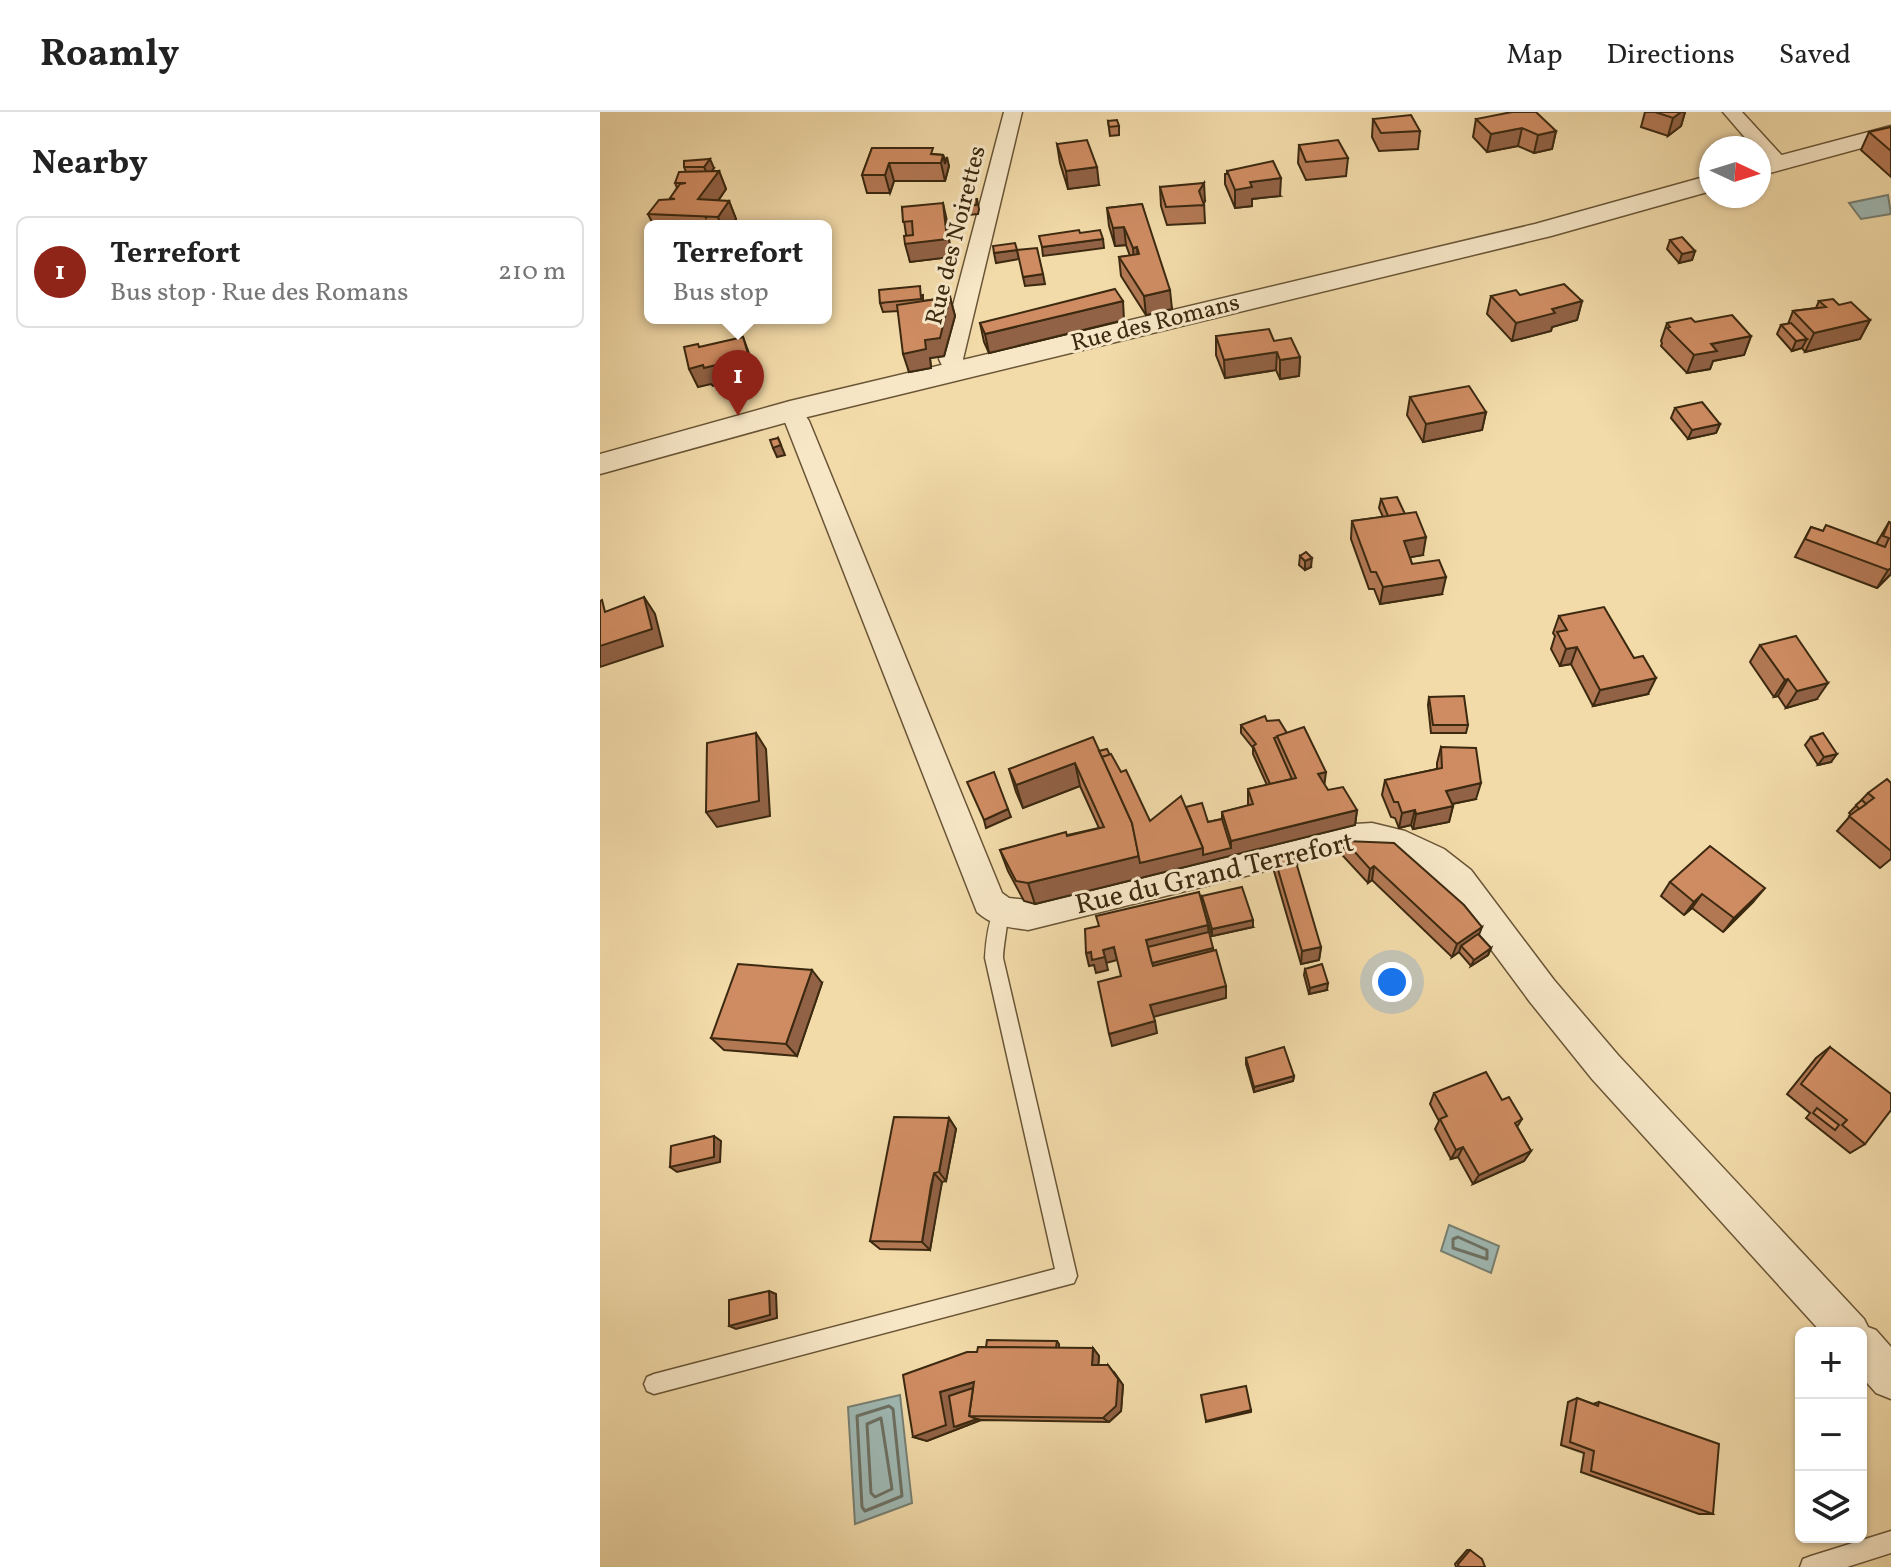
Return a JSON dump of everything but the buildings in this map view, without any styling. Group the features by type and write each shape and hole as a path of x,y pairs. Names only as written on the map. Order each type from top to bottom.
{"street":[{"name":"Rue des Noirettes","path":"955,371 951,359 1013,112"},
{"path":"1732,112 1748,136"},
{"path":"1771,165 1891,133"},
{"name":"Rue des Romans","path":"600,464 790,411 1542,230 1699,186"},
{"path":"790,411 797,421 989,902 1001,912"},
{"name":"Rue du Grand Terrefort","path":"1001,912 1028,915 1338,839 1372,837 1419,852 1459,880 1542,991 1605,1067 1844,1327"},
{"path":"1867,1352 1891,1378"}],"lane":[{"path":"654,1384 1067,1276 994,958 995,935 1001,912"},
{"path":"1811,1567 1891,1542"}],"water":[{"path":"1888,195 1891,214 1861,219 1849,203"},
{"path":"1449,1225 1499,1246 1491,1273 1441,1251"},
{"path":"900,1395 912,1503 855,1524 848,1407"}],"place":[{"name":"Terrefort","path":"738,416"}]}
